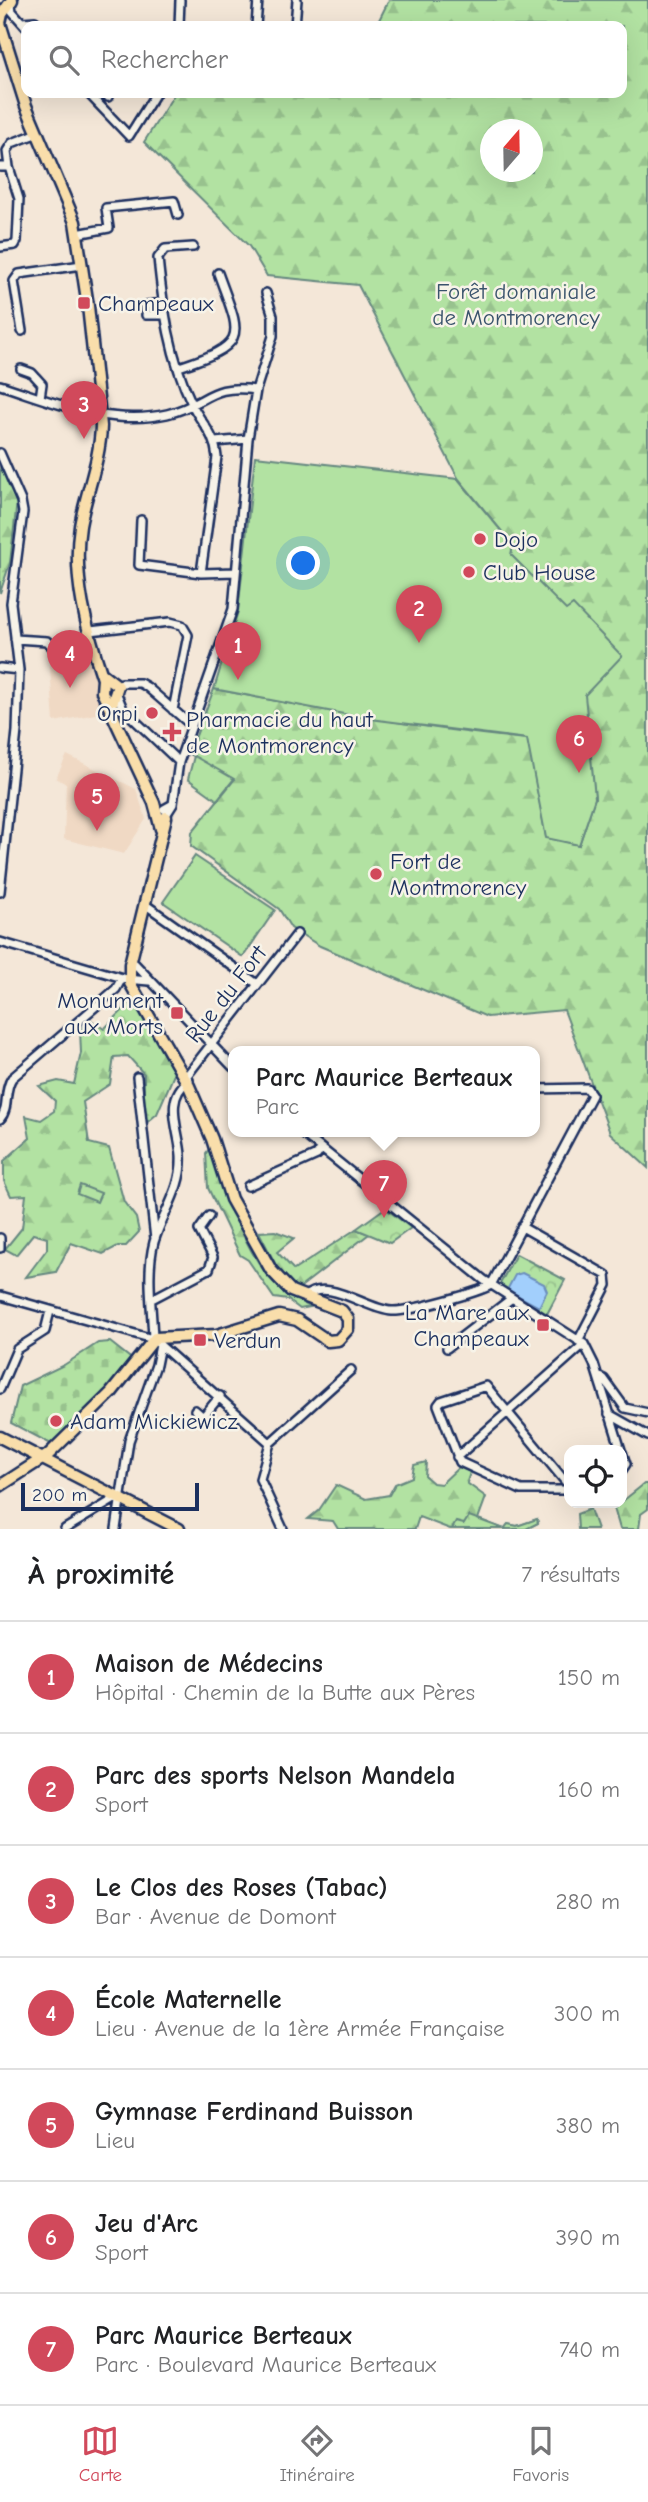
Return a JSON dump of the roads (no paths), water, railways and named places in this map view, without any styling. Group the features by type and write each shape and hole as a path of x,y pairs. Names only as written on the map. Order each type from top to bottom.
{"main road":[{"path":"8,6 0,23 21,91"},
{"path":"0,1486 43,1458 111,1393 156,1342 217,1335 279,1316 296,1320 324,1340 335,1341 344,1335 349,1323 345,1313 291,1291 276,1278 235,1206 212,1139 187,1080 143,1005 135,976 135,948 158,860 163,814 151,799 113,690 100,673 93,649 80,580 78,546 99,448 100,416 82,265 69,203 24,98"},
{"path":"0,1437 179,1529"}],"street":[{"path":"179,21 180,0"},
{"path":"256,21 258,0"},
{"path":"295,21 297,0"},
{"path":"8,6 21,21"},
{"path":"93,98 129,136 153,98"},
{"path":"0,247 15,245 17,241 19,199 9,167 9,145 38,133"},
{"path":"0,167 9,167"},
{"path":"77,234 109,228 106,208 174,201 178,215"},
{"path":"193,247 161,252 158,258 171,347 193,406 210,429 215,442 217,457 201,573"},
{"path":"22,331 14,281 19,274 82,265"},
{"path":"179,367 230,345 236,336 235,320 218,273"},
{"path":"163,814 233,609 248,439 257,390 273,336 273,316 266,292"},
{"path":"163,303 147,305 145,315 165,315"},
{"path":"21,369 32,373 42,384 40,398"},
{"path":"0,385 100,416 164,414 193,406 216,390 232,387 257,390"},
{"path":"215,442 248,439"},
{"path":"0,453 21,500 23,512 11,603 19,670 17,732 0,892"},
{"path":"141,520 139,565 201,573 236,572"},
{"path":"90,631 170,622 182,625 188,635 173,710"},
{"path":"15,639 47,641 54,649 93,649"},
{"path":"0,668 19,670"},
{"path":"180,762 123,709 113,690 140,683 192,726"},
{"path":"146,905 256,983"},
{"name":"Rue du Fort","path":"155,1241 179,1179 181,1157 175,1098 178,1089 256,983 298,934"},
{"path":"0,942 135,976 211,1043 228,1062"},
{"path":"0,1119 5,1111 8,1084 12,1078 116,989 135,976"},
{"path":"116,1529 128,1441 156,1365 151,1261 155,1241 137,1077"},
{"path":"304,1297 313,1292 331,1292 393,1311 491,1285 592,1096 587,1088 540,1089"},
{"path":"307,1137 491,1285 581,1342 598,1376 620,1445"},
{"path":"248,1186 317,1155 321,1149"},
{"path":"152,1298 209,1269 213,1257 200,1230 209,1216"},
{"path":"457,1457 581,1342 607,1285 606,1275 522,1227"},
{"path":"0,1238 0,1248"},
{"path":"0,1296 156,1342 270,1443"},
{"path":"447,1348 512,1298"},
{"path":"0,1389 17,1349 44,1331 50,1311"},
{"path":"283,1529 260,1479 270,1443 351,1370"},
{"path":"598,1376 604,1379 625,1409 648,1413"},
{"path":"564,1482 483,1385 440,1401 438,1405 460,1462 521,1490 564,1488"},
{"path":"195,1410 203,1417 220,1396"},
{"path":"609,1413 648,1436"},
{"path":"65,1529 119,1496"}],"water":[{"name":"La Mare aux Champeaux","path":"522,1273 544,1284 547,1291 539,1307 507,1290 515,1275"}],"place":[{"name":"Champeaux","path":"84,303"},
{"name":"Le Clos des Roses (Tabac)","path":"84,439"},
{"name":"Dojo","path":"480,539"},
{"name":"Club House","path":"469,572"},
{"name":"Parc des sports Nelson Mandela","path":"419,643"},
{"name":"Maison de Médecins","path":"238,680"},
{"name":"École Maternelle","path":"70,688"},
{"name":"Orpi","path":"152,713"},
{"name":"Pharmacie du haut de Montmorency","path":"172,732"},
{"name":"Jeu d'Arc","path":"579,773"},
{"name":"Gymnase Ferdinand Buisson","path":"97,831"},
{"name":"Fort de Montmorency","path":"376,874"},
{"name":"Monument aux Morts","path":"177,1013"},
{"name":"Parc Maurice Berteaux","path":"384,1218"},
{"name":"La Mare aux Champeaux","path":"543,1325"},
{"name":"Verdun","path":"200,1340"},
{"name":"Adam Mickiewicz","path":"56,1421"}],"park label":[{"name":"Forêt domaniale de Montmorency","path":"516,304"}]}
